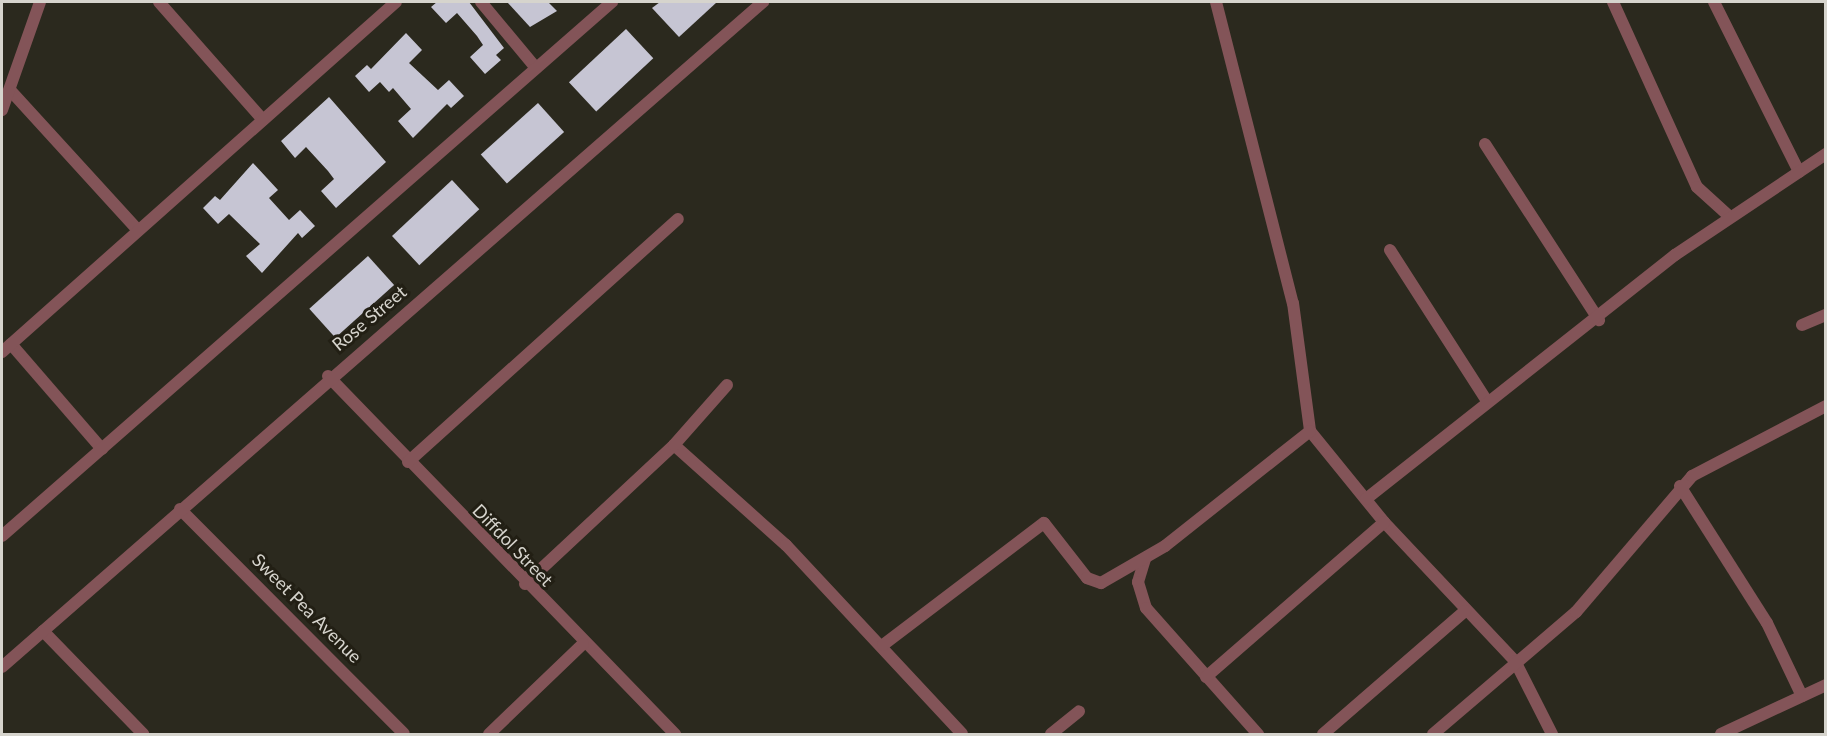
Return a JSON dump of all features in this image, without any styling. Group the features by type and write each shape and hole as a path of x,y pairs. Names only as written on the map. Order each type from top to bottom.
{"street":[{"path":"2,110 40,2"},
{"path":"159,2 263,120"},
{"path":"481,2 536,68"},
{"path":"2,536 612,2"},
{"name":"Rose Street","path":"2,667 328,376 763,2"},
{"path":"1216,2 1293,303 1310,431 1384,522 1465,611 1515,661 1552,735"},
{"path":"1613,2 1697,187 1729,216"},
{"path":"1714,2 1799,172"},
{"path":"102,449 6,348 137,229 263,120 390,3"},
{"path":"10,90 137,229"},
{"path":"1485,144 1599,320"},
{"path":"1366,499 1487,401 1599,320 1729,216 1826,154"},
{"path":"408,462 678,219"},
{"path":"1390,250 1487,401"},
{"path":"1802,324 1826,315"},
{"name":"Diffdol Street","path":"328,376 525,584 675,735"},
{"path":"525,584 674,445 728,385"},
{"path":"1433,735 1515,661 1576,612 1680,486 1826,406"},
{"path":"883,645 1044,523 1094,581 1101,584 1145,559 1310,431"},
{"path":"674,445 786,545 883,645 962,735"},
{"path":"1680,486 1767,622 1802,696"},
{"name":"Sweet Pea Avenue","path":"180,509 404,735"},
{"path":"1206,677 1384,522"},
{"path":"1145,559 1138,596 1258,735"},
{"path":"1323,735 1465,611"},
{"path":"43,631 143,735"},
{"path":"489,735 583,644"},
{"path":"1721,735 1826,685"},
{"path":"1052,735 1079,711"}],"building":[{"path":"437,2 469,2 504,48 496,55 501,60 485,74 470,57 483,45 477,36 457,13 446,23 431,7"},
{"path":"507,2 548,2 557,11 530,27"},
{"path":"660,2 717,2 679,37 652,8"},
{"path":"626,29 653,58 596,111 569,82"},
{"path":"406,33 422,50 409,63 438,90 449,80 464,96 451,108 447,104 413,138 398,121 411,109 393,88 389,92 380,82 369,92 355,76 367,65 371,69"},
{"path":"329,97 386,162 336,208 321,191 334,179 328,171 306,147 295,158 281,141"},
{"path":"538,103 564,132 507,184 481,155"},
{"path":"253,163 278,190 269,198 289,220 300,210 315,226 302,238 298,233 262,273 246,256 260,244 229,214 218,224 203,208 215,196 220,200"},
{"path":"452,180 479,209 419,265 392,236"},
{"path":"368,256 394,285 335,338 309,309"}]}
